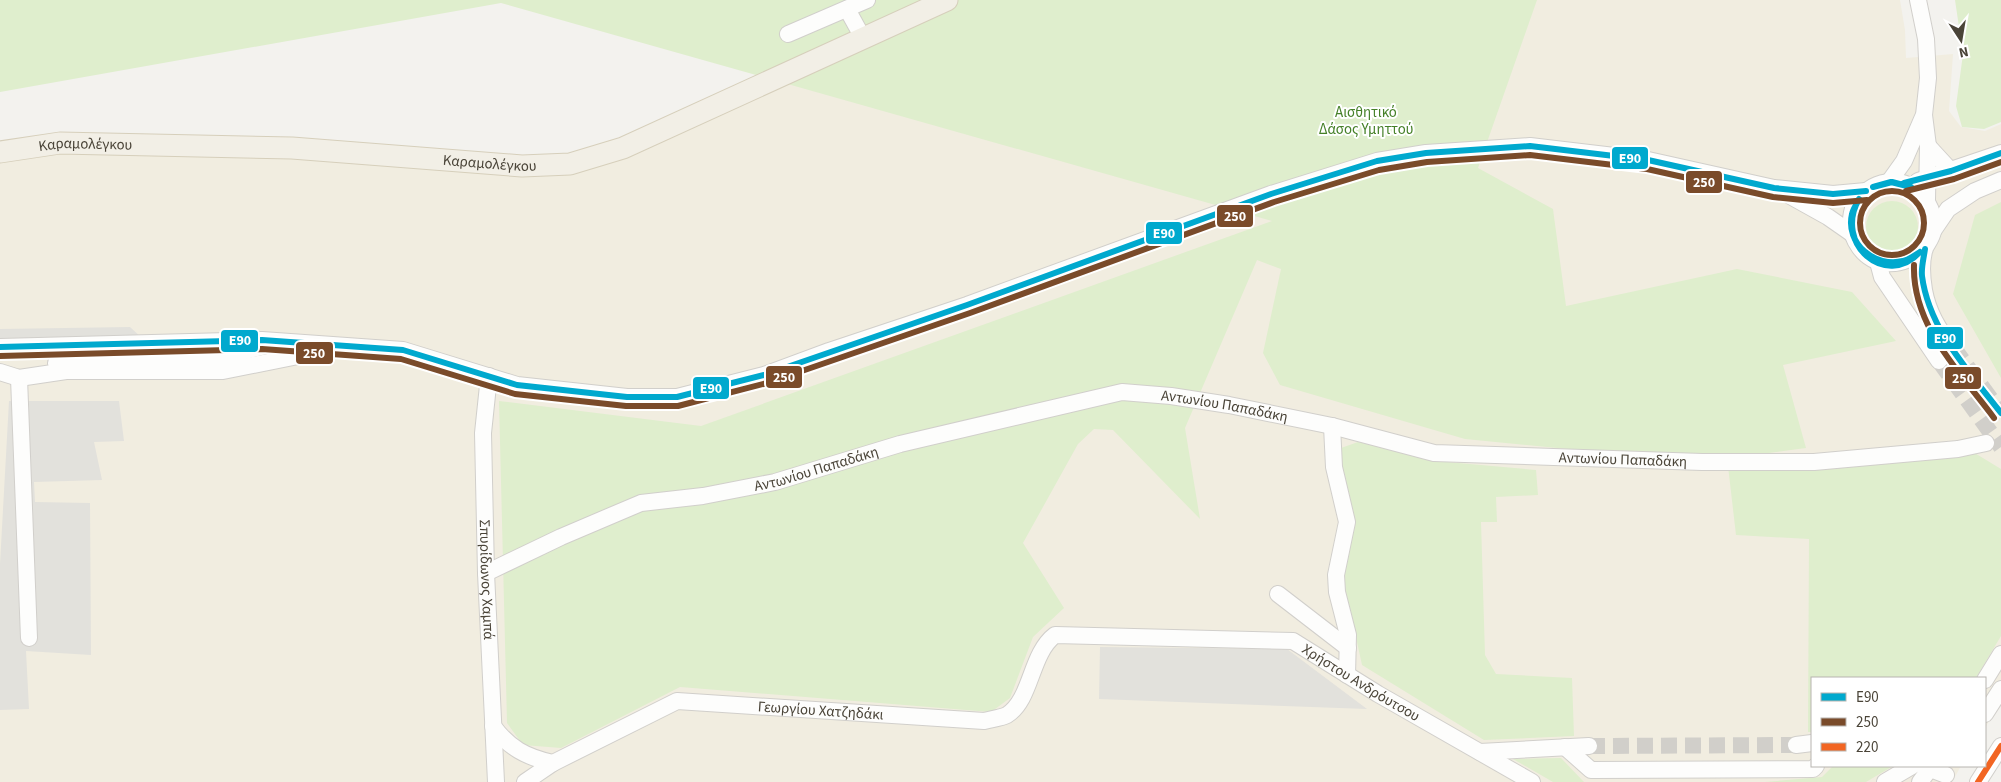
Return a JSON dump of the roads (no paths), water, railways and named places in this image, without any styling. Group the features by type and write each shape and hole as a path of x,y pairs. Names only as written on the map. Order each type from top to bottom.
{"main road":[{"name":"Καραμολέγκου","path":"0,152 60,143 292,148 522,166 570,164 623,148 948,0"}],"street":[{"path":"788,34 867,0"},
{"path":"1918,0 1926,39 1928,78 1924,115 1928,146 1926,199"},
{"path":"847,8 862,38"},
{"path":"1897,183 1904,161 1924,115"},
{"path":"1928,146 1951,171"},
{"path":"0,347 285,341 404,350 517,385 627,397 677,397 764,376 829,351 968,305 1271,194 1377,161 1426,153 1539,147 1648,160 1774,188 1833,194 1866,191"},
{"path":"1925,249 1911,260 1895,265 1856,255 1851,217 1856,202 1866,191 1877,184 1926,179 2001,153"},
{"path":"1953,347 1942,334 1931,314 1922,274 1925,249 1933,231 1948,209 1975,191 2001,180"},
{"path":"1897,183 1917,190 1926,199 1933,214 1933,231"},
{"path":"1774,188 1828,216 1852,233"},
{"path":"1878,262 1882,277 1939,361"},
{"path":"20,378 56,363 77,360 221,357 285,341"},
{"path":"0,372 20,378 66,372 223,371 347,347"},
{"name":"Σπυρίδωνος Χαμπά","path":"489,376 483,433 486,574 496,782"},
{"path":"20,378 29,638"},
{"name":"Αντωνίου Παπαδάκη","path":"486,574 561,537 641,503 703,496 775,482 900,444 1122,392 1171,396 1229,405 1332,426 1434,454 1702,462 1814,462 1958,449 1986,443"},
{"path":"1332,426 1334,467 1347,522 1336,575 1337,592 1348,635 1348,675"},
{"path":"1278,594 1348,648"},
{"name":"Χρήστου Ανδρόυτσου","path":"1054,634 1293,641 1532,782"},
{"name":"Γεωργίου Χατζηδάκι","path":"535,779 553,763 623,730 677,701 984,721 1007,714 1021,698 1044,643 1054,634"},
{"path":"1986,678 2001,654"},
{"path":"1986,712 2001,689"},
{"path":"493,726 504,741 519,752 530,758 553,763"},
{"path":"1796,745 1811,743"},
{"path":"1480,752 1589,746"},
{"path":"1989,777 2001,746"},
{"path":"1565,747 1592,770 1813,769 1815,767"},
{"path":"1885,782 1910,767"},
{"path":"1920,782 1928,767"},
{"path":"1930,767 1947,774"}],"tunnel":[{"path":"1953,347 2001,413"},
{"path":"1939,361 2001,447"},
{"path":"1589,746 1796,745"}],"park label":[{"name":"Αισθητικό Δάσος Υμηττού","path":"1366,120"}]}
